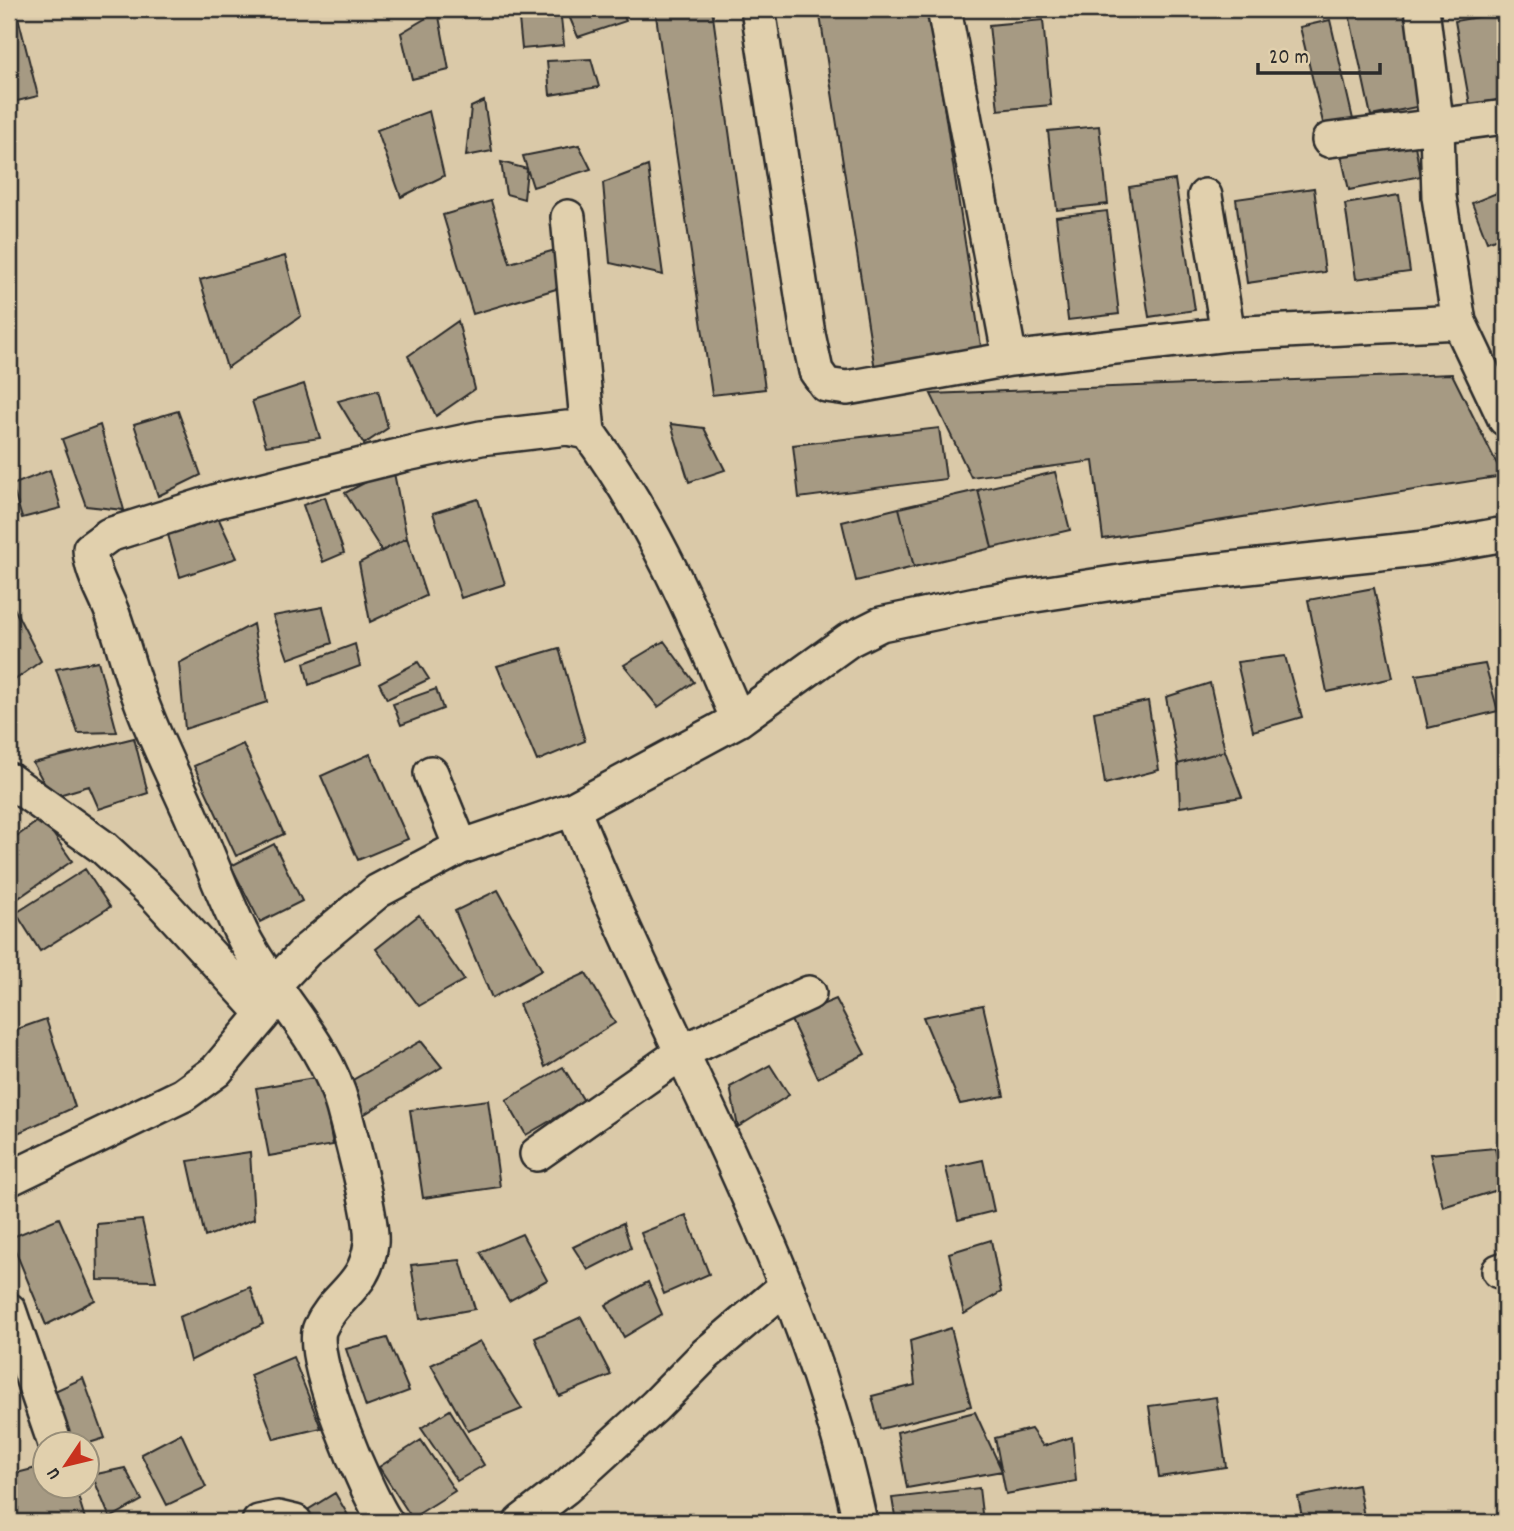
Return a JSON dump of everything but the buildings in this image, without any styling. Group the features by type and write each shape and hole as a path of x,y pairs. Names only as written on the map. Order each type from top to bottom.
{"street":[{"path":"758,9 808,334 816,370 826,385 847,388 1010,359 1228,334 1459,322"},
{"path":"944,9 1010,359"},
{"path":"1422,9 1437,128 1439,197 1459,322 1505,419"},
{"path":"1329,140 1505,117"},
{"path":"1205,196 1228,334"},
{"path":"568,217 587,432 616,470 664,556 703,635 738,720"},
{"path":"269,1000 246,941 141,702 112,612 94,571 90,550 109,535 217,501 406,454 481,438 567,428 587,432"},
{"path":"9,1179 183,1095 216,1071 306,950 379,891 461,847 573,809 738,720 849,640 881,624 976,604 1146,578 1426,548 1505,534"},
{"path":"431,773 461,847"},
{"path":"9,780 104,848 269,1000 296,1013 324,1061 342,1105 372,1240 368,1263 353,1288 325,1316 318,1332 318,1354 363,1477 386,1522"},
{"path":"573,809 594,863 684,1051 809,1344 860,1522"},
{"path":"537,1154 684,1051 809,993"},
{"path":"521,1522 565,1488 655,1406 706,1354 785,1287"},
{"path":"9,1310 49,1430"},
{"path":"259,1522 278,1518 295,1522"}],"waterway":[{"path":"1503,9 1505,14"}]}
